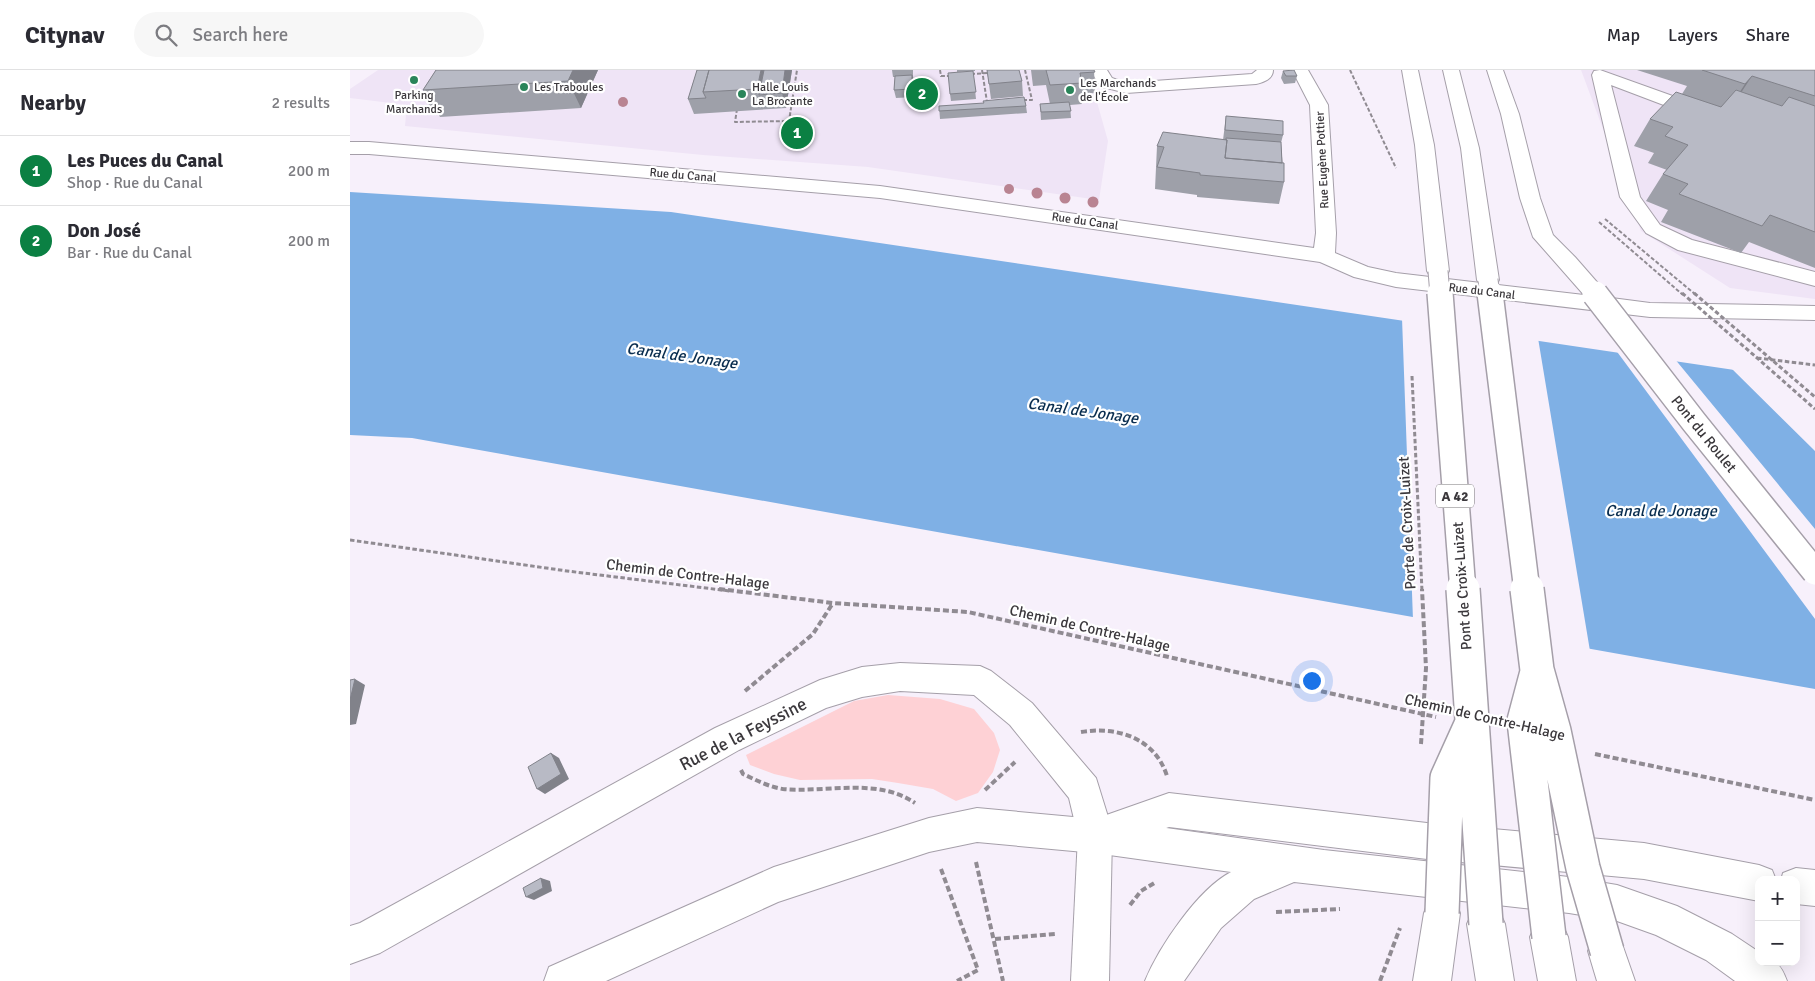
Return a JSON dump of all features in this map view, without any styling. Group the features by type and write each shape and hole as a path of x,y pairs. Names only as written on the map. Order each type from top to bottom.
{"main road":[{"path":"1099,70 1102,80 1109,85 1126,88 1256,80 1265,74 1265,70"},
{"name":"Rue Eugène Pottier","path":"1300,70 1320,105 1326,233 1324,256"},
{"name":"Pont de Croix-Luizet","path":"1410,70 1420,111 1426,153 1438,271 1457,720 1495,981"},
{"path":"1451,70 1467,128 1476,181 1537,670 1554,731 1583,868 1611,966"},
{"name":"Pont du Roulet","path":"1495,70 1510,114 1530,198 1543,237 1568,262 1595,294 1694,422 1815,572"},
{"path":"1599,73 1675,103"},
{"path":"1599,73 1630,196 1653,229 1686,245 1815,279"},
{"name":"Rue du Canal","path":"350,148 369,148 880,192 1324,256 1378,277 1537,298 1650,310 1815,313"},
{"path":"1537,670 1524,721 1549,937 1557,981"},
{"name":"Rue de la Feyssine","path":"350,946 367,940 727,738 820,695 862,682 900,677 980,681 1021,714 1084,790 1095,836 1090,981"},
{"path":"1432,981 1442,913 1447,778 1457,720"},
{"path":"1095,836 1169,810 1427,841 1644,861 1755,882"},
{"path":"563,981 774,885 930,835 978,825 1095,836 1323,867"},
{"path":"1164,981 1170,968 1208,914 1241,886 1294,864 1570,895 1616,902 1664,919 1719,947 1768,981"},
{"path":"1800,886 1815,888"}],"path":[{"path":"738,104 735,122 789,121 797,70"},
{"path":"940,70 941,76 957,75"},
{"path":"1023,100 1032,100 1025,70"},
{"path":"1350,70 1396,168"},
{"path":"966,75 982,72 991,73"},
{"path":"982,72 986,102 996,102"},
{"path":"1605,219 1815,397"},
{"path":"1600,222 1815,409"},
{"path":"1756,358 1815,365"},
{"name":"Porte de Croix-Luizet","path":"1412,375 1426,668 1421,747"},
{"name":"Chemin de Contre-Halage","path":"350,540 567,571 833,602 968,612 1457,720"},
{"path":"742,694 813,634 833,602"},
{"path":"727,738 743,774 781,789 889,790 909,797 921,809 978,970 957,981"},
{"path":"1585,751 1815,800"},
{"path":"975,859 995,939 1003,981"},
{"path":"995,939 1122,928 1127,911 1136,896 1148,885 1164,879"},
{"path":"1231,895 1257,913 1323,910"},
{"path":"1380,981 1403,922"}],"shaded area":[{"path":"378,70 1088,70 1108,141 1099,200 868,167 703,155 405,126 407,105 350,98 350,89"},
{"path":"1581,70 1815,70 1815,299 1730,288 1641,231"},
{"path":"888,695 940,699 974,709 994,733 1000,750 993,772 978,793 956,801 933,789 872,779 800,780 774,774 750,765 746,755 854,701"}],"water":[{"name":"Canal de Jonage","path":"350,192 671,212 1815,382 1815,689 412,438 350,435"}],"pier":[{"path":"1402,318 1538,338 1590,651 1413,620"},
{"path":"1615,349 1674,358 1815,529 1815,619"},
{"path":"1729,366 1815,379 1815,451"}],"building":[{"path":"436,70 573,70 568,81 423,90"},
{"path":"697,70 709,70 703,92 706,98 688,99"},
{"path":"709,70 761,70 757,89 703,92"},
{"path":"764,70 785,70 782,93 759,95"},
{"path":"987,70 1019,70 1022,81 989,84"},
{"path":"1046,70 1094,70 1095,72 1080,73 1082,83 1050,85"},
{"path":"1294,70 1297,76 1286,76 1283,71"},
{"path":"1702,70 1815,70 1815,96 1752,76 1745,84"},
{"path":"973,71 976,92 950,94 948,73"},
{"path":"912,75 912,89 894,90 895,76"},
{"path":"1736,90 1782,106 1789,97 1815,106 1815,232 1770,215 1762,226 1679,194 1688,184 1663,174 1688,145 1665,136 1673,127 1650,119 1676,92 1721,107"},
{"path":"1024,97 1026,106 939,111 939,106 984,103 983,101"},
{"path":"1069,102 1071,111 1041,112 1040,104"},
{"path":"1226,116 1283,121 1283,135 1225,130"},
{"path":"1163,132 1227,140 1225,158 1284,163 1284,182 1200,175 1200,173 1157,167 1164,147 1157,146"},
{"path":"1226,138 1281,142 1282,163 1225,158"},
{"path":"355,679 350,700 350,680"},
{"path":"551,753 561,774 537,789 528,767"},
{"path":"541,878 543,888 526,897 523,888"}],"place":[{"name":"Parking Marchands","path":"414,80"},
{"name":"Les Traboules","path":"524,87"},
{"name":"Les Marchands de l'École","path":"1070,90"},
{"name":"Halle Louis La Brocante","path":"742,94"},
{"name":"Don José","path":"922,94"},
{"name":"Les Puces du Canal","path":"797,133"}]}
